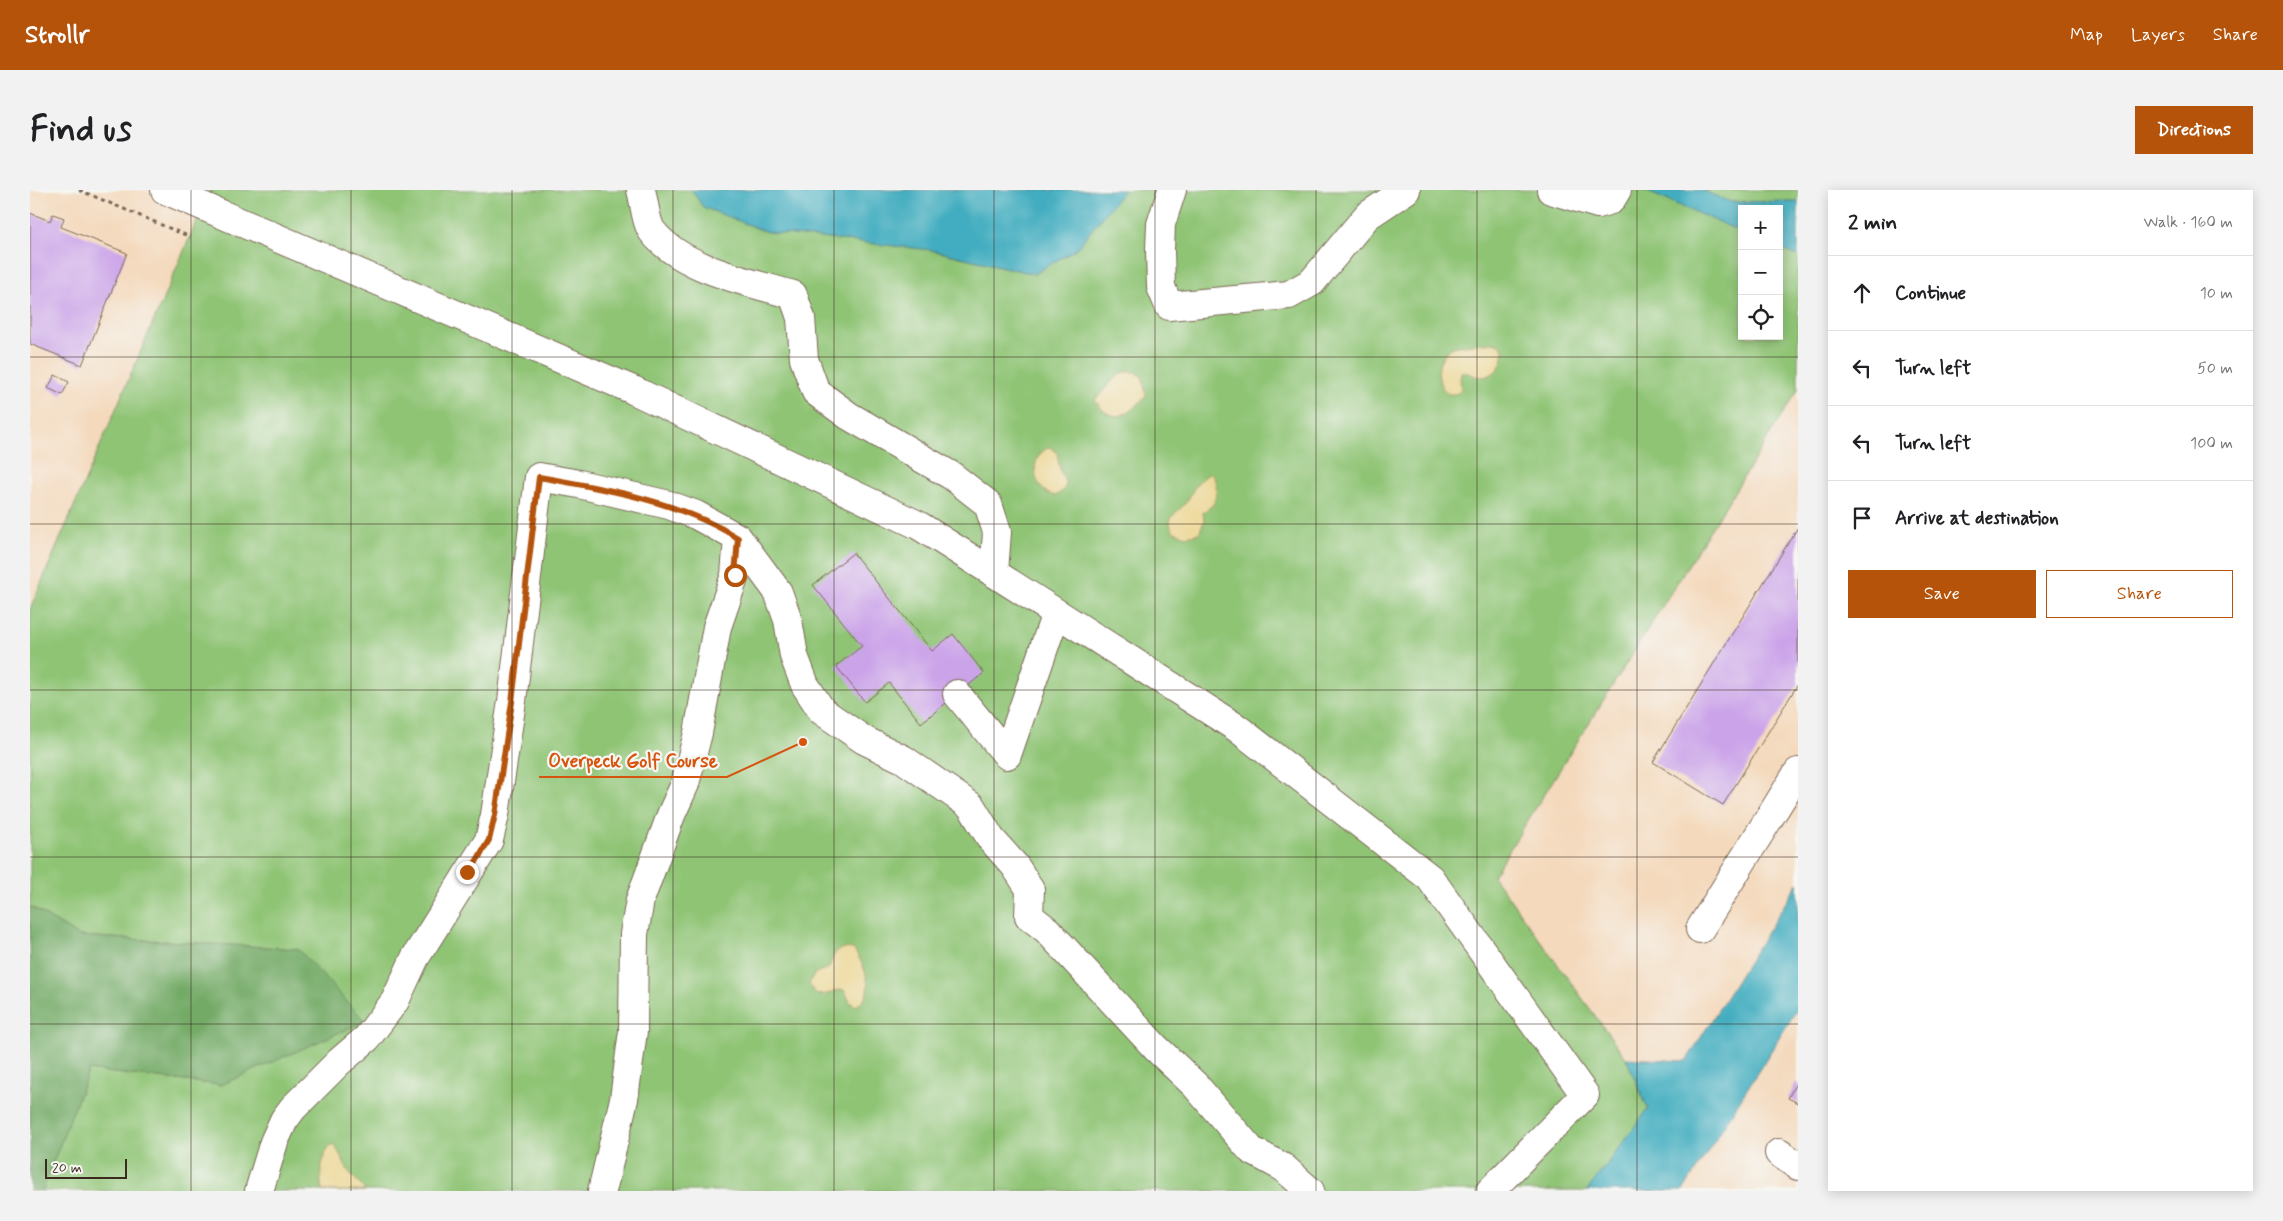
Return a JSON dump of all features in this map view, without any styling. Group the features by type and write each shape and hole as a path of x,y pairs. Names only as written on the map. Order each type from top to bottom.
{"street":[{"path":"165,190 633,390 918,525 1237,728 1430,878 1585,1095 1490,1191"},
{"path":"641,190 651,230 676,253 715,271 793,295 801,318 804,359 816,392 849,416 952,476 988,504 998,532 994,573"},
{"path":"1172,190 1161,224 1160,250 1161,287 1169,306 1289,295 1312,282 1367,216 1406,190"},
{"path":"1551,190 1598,204 1611,200 1617,190"},
{"path":"259,1191 274,1142 284,1120 293,1108 339,1062 367,1038 395,1001 414,958 489,840 495,815 512,702 539,477 579,484 669,505 696,514 738,538 778,592 788,620 794,656 805,685 822,711 864,740 903,760 971,806 991,839 1015,866 1030,889 1029,916 1047,930 1156,1048 1195,1084 1250,1150 1284,1168 1310,1191"},
{"path":"602,1191 624,1099 633,1031 634,934 640,900 671,815 685,784 698,733 717,627 735,575 738,538"},
{"path":"957,694 1007,755 1056,613"},
{"path":"1700,929 1798,772"}],"path":[{"path":"79,190 190,237"}],"green space":[{"path":"210,190 692,190 703,207 767,232 931,250 1034,274 1076,249 1124,190 1643,190 1738,230 1738,340 1783,340 1783,250 1798,256 1798,390 1493,876 1626,1058 1648,1109 1587,1191 42,1191 88,1070 221,1085 298,949 79,936 30,906 30,609"},
{"path":"1701,190 1798,190 1798,201 1731,202"},
{"path":"30,906 79,936 298,949 365,1021 221,1085 89,1070 42,1191 30,1191"}],"sand":[{"path":"1493,342 1501,345 1503,350 1502,361 1497,370 1488,376 1482,377 1462,371 1460,376 1461,390 1456,394 1448,394 1440,383 1438,370 1447,351 1456,346"},
{"path":"1124,372 1136,372 1143,378 1146,396 1127,413 1114,416 1101,408 1095,400 1114,379"},
{"path":"1050,447 1057,453 1060,470 1066,484 1064,490 1055,496 1041,488 1035,473 1035,465 1038,458 1043,451"},
{"path":"1212,474 1215,482 1215,497 1213,505 1203,512 1204,521 1199,533 1187,536 1174,532 1171,527 1171,518 1187,501 1198,482"},
{"path":"844,948 853,949 865,970 867,978 866,994 863,1001 856,1006 850,1002 844,990 820,995 816,994 809,984 815,973 829,968 835,953"},
{"path":"332,1144 349,1172 365,1191 322,1191 323,1160"}],"water":[{"path":"692,190 1124,190 1076,249 1034,274 931,250 767,232 703,207"},
{"path":"1643,190 1701,190 1731,202 1798,201 1798,256 1783,250 1783,205 1738,205 1738,230"},
{"path":"1798,883 1798,1008 1683,1191 1587,1191 1648,1109 1626,1058 1686,1061"}],"building":[{"path":"30,213 50,221 53,214 64,218 61,227 127,253 82,365 30,344"},
{"path":"55,375 69,382 62,395 48,388"},
{"path":"1798,527 1798,684 1723,805 1653,762"},
{"path":"853,553 932,651 953,634 984,673 921,723 889,683 865,702 836,666 862,646 813,585"},
{"path":"1798,1079 1798,1103 1788,1098"}],"place":[{"name":"Overpeck Golf Course","path":"803,742"}],"route":[{"path":"467,872 476,862 489,840 495,815 512,702 533,512 539,477 579,484 669,505 696,514 738,538 735,575"}]}
